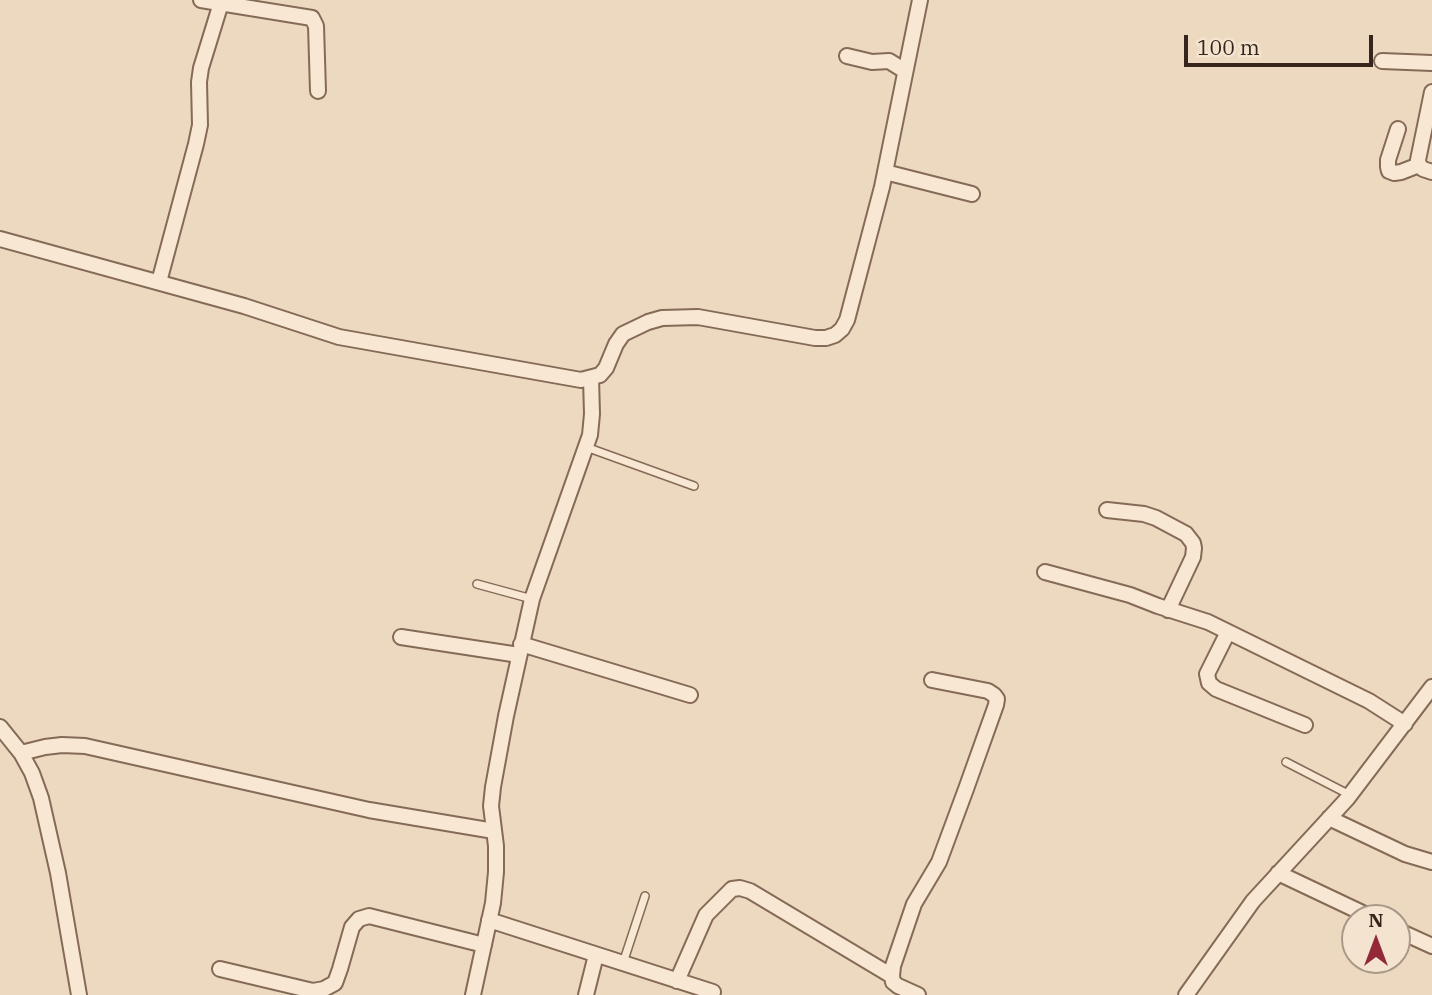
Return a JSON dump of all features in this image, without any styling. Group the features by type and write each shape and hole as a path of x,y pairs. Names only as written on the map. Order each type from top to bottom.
{"street":[{"path":"201,0 252,4 312,18 315,21 318,91"},
{"path":"0,239 244,306 339,337 581,380 600,375 606,368 615,344 624,334 662,318 698,317 826,338 842,329 847,320 885,172 920,0"},
{"path":"159,282 196,144 200,124 201,68 221,3"},
{"path":"847,56 872,62 889,61 905,71"},
{"path":"1382,61 1432,63"},
{"path":"1426,169 1418,160 1432,92"},
{"path":"1398,129 1388,160 1389,172 1426,169"},
{"path":"885,172 972,194"},
{"path":"473,995 496,872 491,806 493,787 532,599 590,435 593,414 591,378"},
{"path":"1107,510 1156,517 1186,534 1193,543 1193,557 1168,610"},
{"path":"1045,572 1112,589 1198,618 1369,701 1405,724"},
{"path":"1228,632 1207,674 1209,683 1216,689 1305,725"},
{"path":"401,637 520,649 690,695"},
{"path":"895,986 893,966 914,904 939,862 996,705 994,695 988,691 932,680"},
{"path":"1186,995 1241,917 1350,795 1432,687"},
{"path":"0,727 21,753 41,798 58,873 79,995"},
{"path":"21,753 62,745 85,746 369,810 494,831"},
{"path":"1329,818 1405,854 1432,862"},
{"path":"1278,873 1343,904"},
{"path":"677,981 706,915 732,889 740,888 750,891 895,986 918,995"},
{"path":"220,969 313,991 324,989 335,983 352,927 359,919 369,916 484,945"},
{"path":"489,920 713,992"},
{"path":"1411,936 1432,946"},
{"path":"586,995 596,955"}],"lane":[{"path":"585,447 694,486"},
{"path":"477,584 532,599"},
{"path":"1286,762 1350,795"},
{"path":"622,963 645,896"}]}
